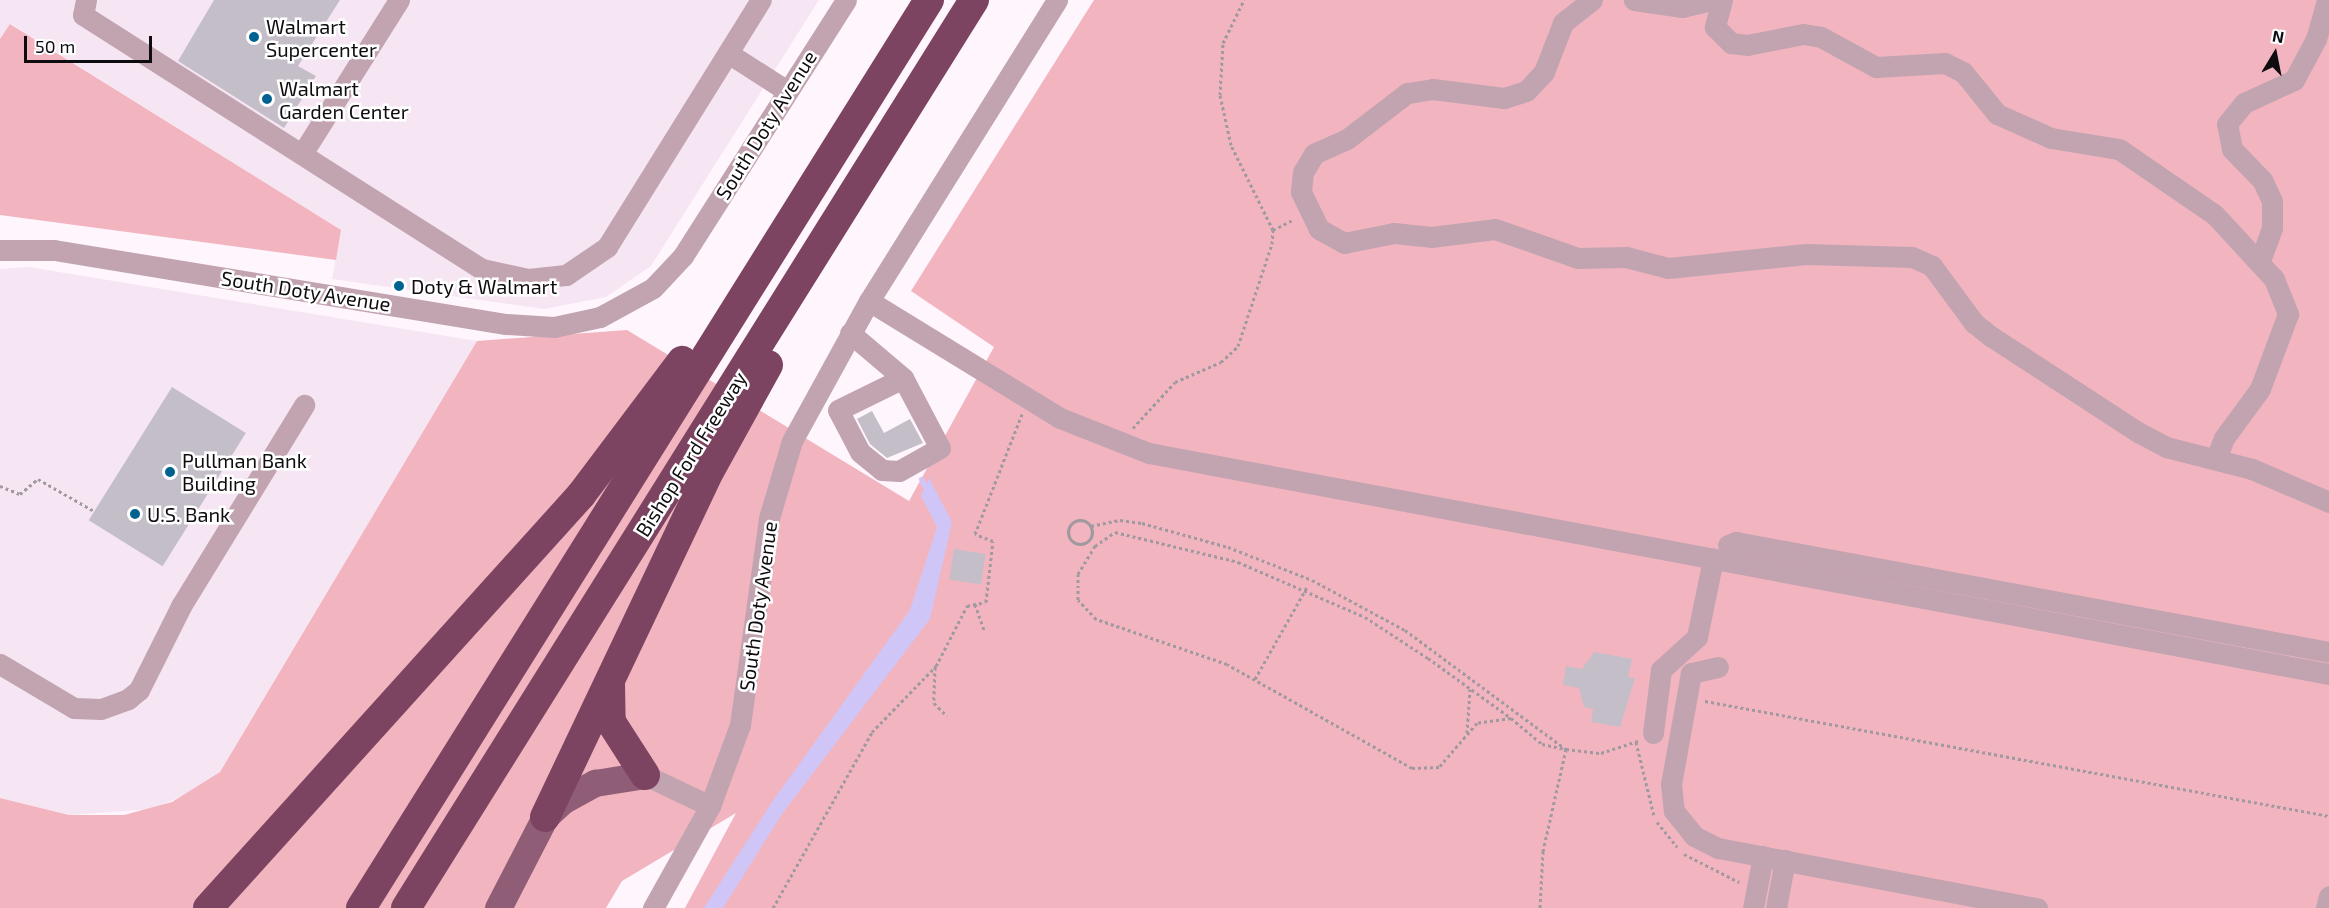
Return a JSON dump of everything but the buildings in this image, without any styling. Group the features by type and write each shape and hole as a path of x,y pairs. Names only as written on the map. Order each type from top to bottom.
{"highway":[{"name":"Bishop Ford Freeway","path":"361,908 729,315 929,0"},
{"name":"Bishop Ford Freeway","path":"406,908 974,0"},
{"path":"545,817 710,470 772,357 830,230"},
{"path":"208,908 581,495 685,357 729,315"},
{"path":"611,678 611,722 645,775"}],"main road":[{"path":"498,908 545,817 595,783 645,775"}],"street":[{"path":"86,0 82,15 482,269 528,279 566,275 606,247 761,0"},
{"path":"302,154 399,0"},
{"name":"South Doty Avenue","path":"0,250 54,250 506,324 578,323 615,311 667,275 846,0"},
{"name":"South Doty Avenue","path":"653,908 710,806 740,725 762,558 780,476 792,441 869,301 1057,0"},
{"path":"1592,0 1563,23 1544,72 1526,91 1504,98 1433,89 1407,93 1347,139 1314,154 1300,181 1307,213 1336,242 1482,228 1505,230 1578,258 1626,257 1659,268 1756,263 1806,254 1912,257 1932,266 1974,323 2043,374 2166,447 2216,459 2329,502"},
{"path":"1634,0 1682,7 1713,0"},
{"path":"1722,0 1715,27 1731,43 1747,45 1803,34 1821,37 1876,67 1935,61 1955,66 1986,104 2016,124 2051,138 2108,144 2131,155 2215,215 2259,261 2287,301 2287,326 2260,389 2224,438 2216,459"},
{"path":"2259,261 2272,228 2272,201 2262,180 2232,149 2227,124 2244,103 2294,80 2312,50 2327,0"},
{"path":"728,53 787,91"},
{"path":"869,301 1028,399 1116,443 1186,462 1721,552 2329,674"},
{"path":"850,333 903,378 940,447 899,471 882,470 860,452 838,410 903,378"},
{"path":"0,664 74,708 101,709 129,699 139,690 181,606 304,405"},
{"path":"1653,733 1661,670 1697,637 1721,552 1736,542 2329,652"},
{"path":"1718,667 1696,668 1685,698 1671,784 1674,811 1685,828 1705,842 1763,856 2037,908"},
{"path":"645,775 710,806"},
{"path":"1754,908 1763,856"},
{"path":"1776,908 1785,860"},
{"path":"2326,908 2329,896"}],"path":[{"path":"1116,443 1175,382 1221,362 1238,346 1273,230 1244,179 1220,95 1223,44 1244,0"},
{"path":"1273,230 1307,213"},
{"path":"773,908 859,750 936,666 967,606 986,602 993,542 975,534 1028,399"},
{"path":"0,486 20,494 38,479 94,511"},
{"path":"1091,526 1084,543 1074,543 1068,535 1078,520 1091,526 1120,520 1153,526 1238,551 1335,591 1405,630 1566,749"},
{"path":"1511,718 1487,719 1467,734 1445,764 1412,768 1255,679 1191,649 1089,614 1076,594 1084,560 1104,537 1126,532 1204,550 1306,587 1394,634 1511,718 1542,744 1566,749 1617,751 1653,733"},
{"path":"1255,679 1306,587"},
{"path":"975,604 984,630"},
{"path":"936,666 932,696 947,716"},
{"path":"1467,734 1470,689"},
{"path":"1685,698 2329,816"},
{"path":"1540,908 1546,832 1566,749"}],"shaded area":[{"path":"0,0 819,0 651,266 606,297 544,309 332,279 341,230 11,24 0,39"},
{"path":"1094,0 2329,0 2329,908 685,908 736,813 622,881 606,908 0,908 0,798 69,815 124,815 172,802 220,772 477,341 627,330 909,501 994,347 911,291"},
{"path":"10,24 341,230 336,260 0,215 0,39"},
{"path":"29,267 477,341 220,772 194,791 152,809 69,815 0,798 0,269"},
{"path":"929,478 952,522 930,619 782,814 723,908 704,908 772,802 910,610 937,527 921,496"}],"waterway":[{"path":"921,479 928,493"}],"place":[{"name":"Walmart Supercenter","path":"254,37"},
{"name":"Walmart Garden Center","path":"267,99"},
{"name":"Doty & Walmart","path":"399,286"},
{"name":"Pullman Bank Building","path":"170,472"},
{"name":"U.S. Bank","path":"135,514"}]}
